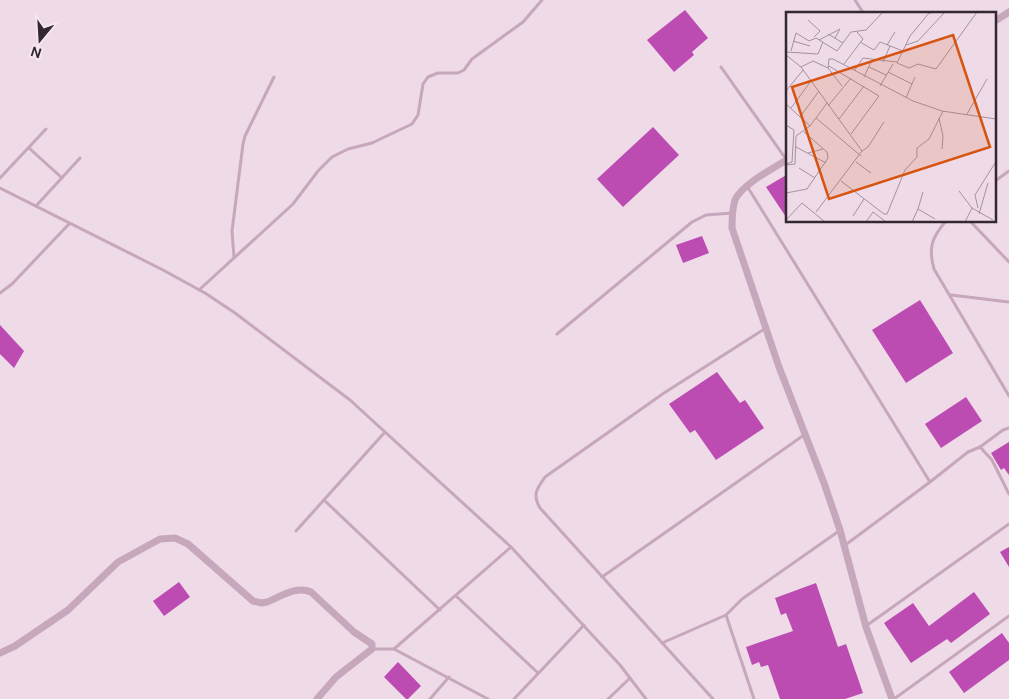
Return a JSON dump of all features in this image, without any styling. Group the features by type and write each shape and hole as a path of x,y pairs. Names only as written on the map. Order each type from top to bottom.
{"street":[{"path":"996,21 1009,12"},
{"path":"786,160 747,186 736,198 732,213 732,228 766,328 824,483 840,530 843,547 866,627 893,699"},
{"path":"0,653 15,646 68,610 118,562 160,539 175,538 188,544 253,601 267,602 299,589 311,592 354,632 372,644 372,649 336,677 316,699"}],"lane":[{"path":"199,290 294,204 318,171 332,157 348,149 372,143 412,124 418,115 423,84 428,76 432,74 458,73 464,70 472,59 523,22 542,0"},
{"path":"855,0 863,12"},
{"path":"721,67 786,158"},
{"path":"234,258 232,231 243,144 245,136 274,77"},
{"path":"0,178 46,129"},
{"path":"29,148 62,178"},
{"path":"36,206 80,158"},
{"path":"996,180 1009,171"},
{"path":"747,186 930,482"},
{"path":"0,188 199,290 235,313 350,400 511,547 620,665 646,699"},
{"path":"556,334 692,222 706,215 732,213"},
{"path":"945,222 936,234 931,246 930,255 934,269 1009,396"},
{"path":"971,222 1009,262"},
{"path":"0,294 12,284 69,224"},
{"path":"950,295 1009,302"},
{"path":"713,699 540,508 535,500 535,493 545,477 656,398 766,328"},
{"path":"843,547 968,452 980,447 1003,430 1009,428"},
{"path":"296,531 385,432"},
{"path":"602,577 806,434"},
{"path":"980,447 992,460 1009,494"},
{"path":"324,500 440,610"},
{"path":"866,627 1009,524"},
{"path":"662,643 726,615 742,599 840,530"},
{"path":"394,649 511,547"},
{"path":"456,596 538,673"},
{"path":"726,615 754,699"},
{"path":"893,699 1009,616"},
{"path":"514,699 584,625"},
{"path":"372,649 394,649 488,699"},
{"path":"430,699 449,677"},
{"path":"608,699 630,678"}],"building":[{"path":"685,10 708,38 692,52 694,55 674,72 647,40"},
{"path":"653,127 679,155 623,207 597,179"},
{"path":"786,175 786,217 766,187"},
{"path":"702,236 709,253 683,263 676,245"},
{"path":"920,300 953,353 906,383 872,330"},
{"path":"0,325 24,351 14,368 0,354"},
{"path":"717,372 740,403 745,400 764,428 716,460 695,430 690,433 669,404"},
{"path":"966,397 982,421 941,448 925,424"},
{"path":"1009,442 1009,475 1004,468 1001,470 991,453"},
{"path":"1009,547 1009,567 1000,552"},
{"path":"179,582 190,597 164,616 153,601"},
{"path":"816,583 838,647 846,644 863,693 845,699 780,699 768,665 761,667 759,662 752,665 746,647 793,631 786,613 781,615 775,598"},
{"path":"974,592 990,614 951,643 947,639 911,663 884,623 913,603 929,626"},
{"path":"1002,633 1009,643 1009,660 964,693 949,672"},
{"path":"398,662 421,686 408,699 384,677"}]}
